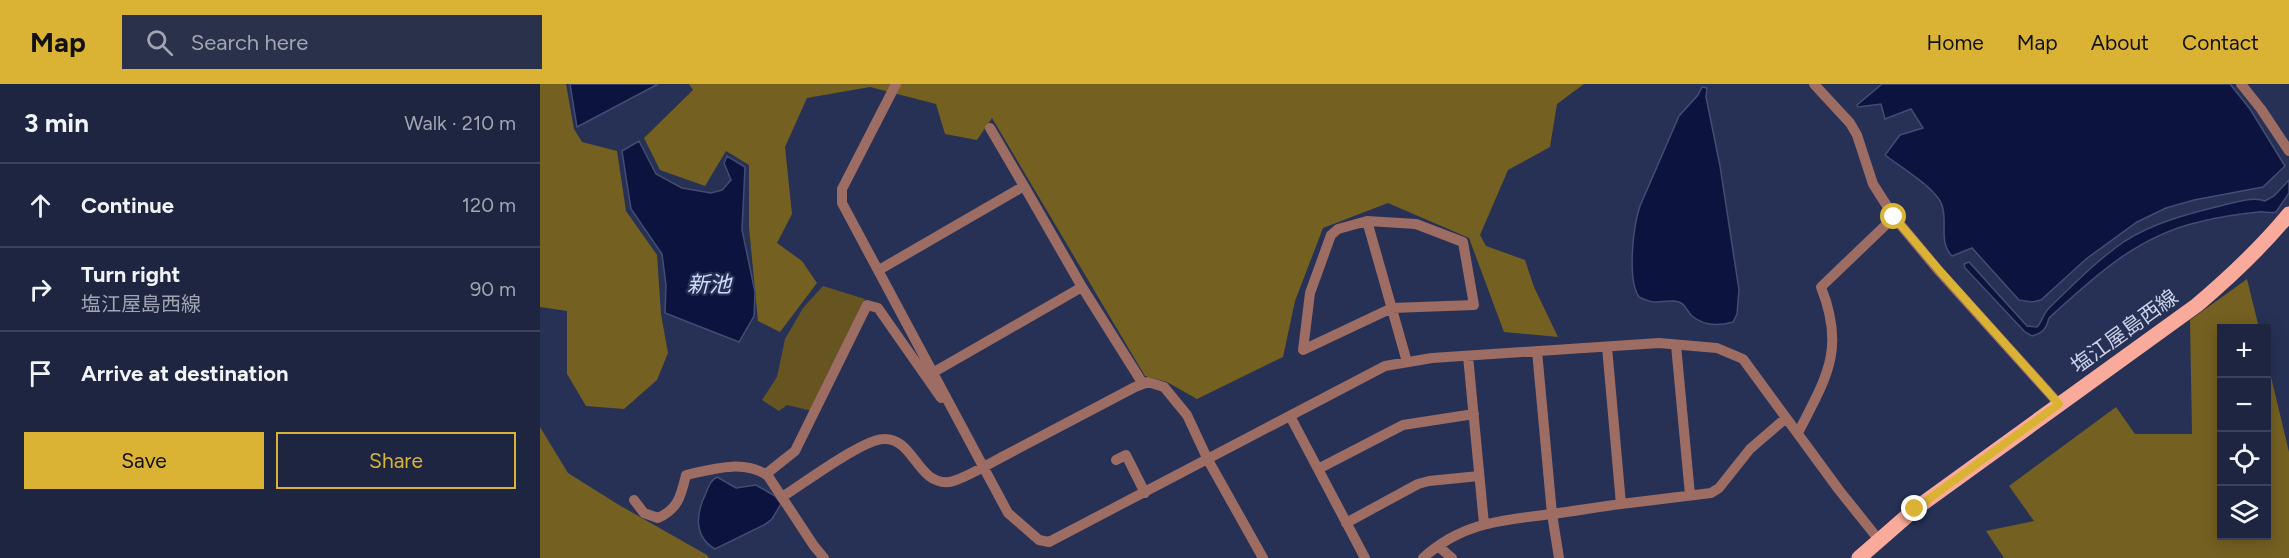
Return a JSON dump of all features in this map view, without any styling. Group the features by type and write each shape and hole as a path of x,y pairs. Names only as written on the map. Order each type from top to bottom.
{"main road":[{"name":"塩江屋島西線","path":"1860,558 1915,509 2197,305 2268,240 2289,214"}],"street":[{"path":"896,84 842,189 841,198 1008,513 1039,540 1049,542 1385,366 1468,356 1659,343 1717,348 1743,359 1839,490 1879,540"},
{"path":"1814,84 1850,123 1857,135 1873,184 1894,217 2059,404"},
{"path":"2241,84 2289,151"},
{"path":"990,128 1082,287 1143,384"},
{"path":"879,270 1024,186"},
{"path":"1798,433 1831,365 1832,323 1821,287 1894,217"},
{"path":"1367,220 1407,362"},
{"path":"1367,220 1416,224 1463,242 1474,304 1392,308 1303,350 1310,293 1331,235 1338,229 1367,220"},
{"path":"934,372 1082,287"},
{"path":"766,474 795,451 867,305 878,308 970,440"},
{"path":"1676,345 1690,495"},
{"path":"1607,347 1621,504"},
{"path":"1537,351 1552,514 1559,558"},
{"path":"1468,356 1484,524"},
{"path":"782,497 850,454 885,439 901,443 930,478 949,482 1148,382 1164,387 1186,415 1208,460 1263,558"},
{"path":"1318,469 1403,424 1473,414"},
{"path":"1290,416 1365,558"},
{"path":"1424,558 1450,537 1474,526 1711,493 1719,488 1750,449 1786,418"},
{"path":"1116,460 1126,455 1145,493"},
{"path":"634,500 644,513 658,518 670,512 681,496 686,476 740,466 758,469 766,474 824,558"},
{"path":"1346,523 1418,484 1479,476"},
{"path":"1438,546 1452,558"}],"shaded area":[{"path":"540,84 566,84 574,129 582,142 617,151 626,211 657,255 661,314 668,353 657,380 624,409 586,406 567,374 567,311 540,307"},
{"path":"689,84 1584,84 1557,104 1550,147 1508,170 1480,235 1486,246 1525,260 1534,287 1558,337 1504,332 1469,238 1388,203 1323,228 1295,301 1283,357 1197,399 1167,382 1145,376 992,118 977,140 945,134 936,104 870,87 807,98 785,147 792,214 777,243 802,261 817,283 780,332 758,321 749,227 749,165 726,151 705,186 660,170 644,138 693,90"},
{"path":"2247,279 2258,324 2217,324 2217,540 2271,540 2271,377 2289,452 2289,558 2004,558 1986,531 2034,521 2009,486 2116,407 2135,434 2192,434 2190,320"},
{"path":"823,286 865,299 812,411 787,405 779,411 762,400 777,377 785,339 803,308"},
{"path":"540,427 568,473 709,558 540,558"}],"water":[{"path":"570,84 658,84 577,127"},
{"path":"1882,84 2230,84 2250,109 2285,166 2263,187 2194,200 2166,208 2137,222 2086,259 2041,300 2032,302 2019,300 1972,248 1952,256 1945,244 1944,212 1938,198 1925,185 1885,155 1900,135 1923,128 1911,109 1885,119 1881,104 1858,107 1857,105"},
{"path":"1702,87 1707,88 1706,97 1720,166 1739,290 1737,314 1733,322 1722,324 1707,323 1697,319 1678,302 1654,302 1639,297 1633,278 1633,239 1640,206 1679,116 1698,95"},
{"name":"新池","path":"639,141 656,174 682,188 711,193 722,190 731,180 724,163 727,156 745,167 742,230 755,292 754,316 739,342 665,313 666,285 662,254 631,209 622,151"},
{"path":"2289,180 2289,193 2276,212 2243,214 2199,222 2177,228 2136,248 2100,273 2049,318 2044,330 2032,336 2025,332 1965,268 1964,264 1969,262 2027,326 2037,327 2049,308 2125,241 2147,229 2208,209 2249,200 2265,201 2274,196"},
{"path":"717,477 736,488 756,485 775,496 781,504 772,519 764,525 715,549 703,538 698,524 700,508 709,486"}],"route":[{"path":"1894,217 2059,404 1915,509"}]}
